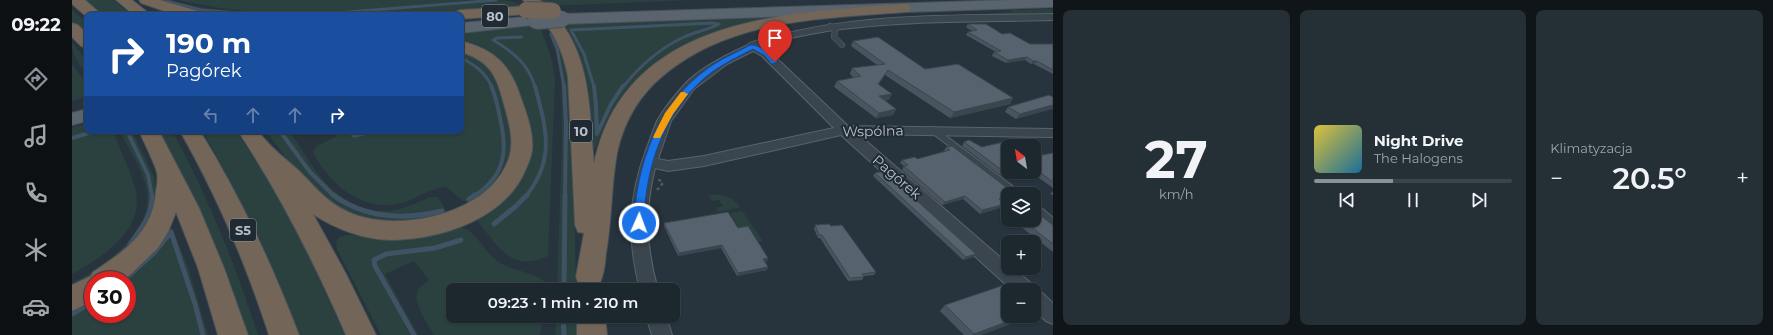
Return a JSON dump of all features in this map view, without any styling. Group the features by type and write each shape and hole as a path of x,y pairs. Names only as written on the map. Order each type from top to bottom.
{"highway":[{"path":"76,0 90,12"},
{"path":"123,0 139,12"},
{"path":"146,0 183,12"},
{"path":"590,283 598,223 603,166 613,131 624,108 637,90 664,65 701,42 747,27 802,16 911,4"},
{"path":"464,15 530,11"},
{"name":"10","path":"530,11 556,25 566,41 573,59 577,78 582,137 590,283"},
{"path":"72,28 81,40"},
{"path":"254,141 318,206 345,221 363,227 385,231 411,230 447,222 464,215 488,201 504,187 515,173 520,157 521,141 519,122 507,81 502,71 486,56 464,47"},
{"path":"150,134 187,208 211,268 233,335"},
{"name":"S5","path":"192,134 213,168 245,235 284,335"},
{"path":"254,141 299,212 332,272 361,335"},
{"path":"115,271 136,255 160,225 168,199 168,172"},
{"path":"72,298 84,292"},
{"path":"591,323 592,335"}],"main road":[{"name":"80","path":"464,20 530,11 557,13 911,4 1053,3"},
{"name":"80","path":"464,27 530,11"},
{"path":"72,108 84,105"},
{"path":"72,119 84,115"}],"street":[{"path":"648,283 639,235 640,200 648,162 664,122 675,104 690,87 710,70 752,46 790,34 830,26 889,21 1053,16"},
{"name":"Pagórek","path":"752,46 766,54 844,130 1017,283"},
{"name":"Wspólna","path":"648,162 668,166 704,161 844,130 933,130 1053,133"},
{"path":"1041,304 1053,315"},
{"path":"658,323 662,335"}],"lane":[{"path":"830,26 834,30 834,37 842,45"},
{"path":"933,130 1009,187"},
{"path":"1041,213 1053,223"}],"green space":[{"path":"83,0 113,0 128,12 98,12"},
{"path":"152,0 166,0 216,10 255,12 196,12"},
{"path":"179,0 469,0 324,12 269,12 215,7"},
{"path":"489,0 511,1 522,6 464,12 330,12"},
{"path":"540,0 693,0 547,6"},
{"path":"1002,0 1053,0 557,14 626,11"},
{"path":"1053,9 1053,15 965,17 962,15 1012,12 1011,10"},
{"path":"72,10 84,20 84,34 72,22"},
{"path":"784,15 723,30 696,41 670,55 647,72 627,93 610,118 596,148 594,148 584,68 579,53 562,25 582,22"},
{"path":"539,24 551,57 555,80 548,256 525,262 516,260 500,249 479,223 478,219 480,214 515,184 516,85 506,68 464,45 464,31"},
{"path":"548,25 563,53 568,76 574,188 576,283 557,283 562,140 561,78 560,64 549,34"},
{"path":"72,42 84,57 84,70 76,59"},
{"path":"464,51 470,53 490,67 505,97 513,148 502,178 474,204 462,200 446,187 430,191 405,202 391,205 363,201 351,195 329,176 313,152 317,146 337,136 335,134 350,134 353,138 372,134 464,134"},
{"path":"72,64 84,79 84,97 72,101"},
{"path":"84,125 84,134 114,134 134,183 137,205 134,218 118,241 96,260 72,274 72,127"},
{"path":"122,134 133,134 154,177 157,202 140,240 99,271 94,271 127,244 137,230 144,215 147,200 143,176"},
{"path":"157,134 174,134 209,205 220,231 240,282 258,335 238,335"},
{"path":"205,134 238,134 262,170 304,246 345,335 299,335 276,277 231,183"},
{"path":"268,134 291,134 324,181 342,197 363,208 386,211 403,208 431,197 438,197 443,205 445,213 441,218 386,224 345,214 299,175"},
{"path":"708,195 726,196 740,206 738,208 718,212 716,208 723,206 719,200 712,201"},
{"path":"740,211 743,212 763,241 758,242 748,227 739,228 730,213"},
{"path":"460,227 466,229 475,236 491,256 501,264 538,277 544,283 446,283 446,323 542,323 540,335 434,335 421,312 417,299 419,288 429,280 414,261 385,274 418,335 381,335 337,249 336,241 339,237 346,235 378,238"},
{"path":"172,228 188,267 208,335 72,335 72,307 84,301 84,323 136,323 136,271 127,271"},
{"path":"84,277 84,282 72,291 72,283"},
{"path":"556,323 577,323 577,335 555,335"}],"water":[{"path":"350,134 372,134 353,138"}],"building":[{"path":"968,24 986,24 1002,34 1010,33 1030,44 1053,44 1053,70 1027,57 1008,60 994,52 1001,51 968,32 977,30"},
{"path":"878,37 925,69 958,64 1013,98 954,112 888,70 878,84 892,94 879,96 896,109 879,113 837,81 861,76 852,68 885,64 853,41"},
{"path":"1049,95 1053,97 1053,105 1020,114 1008,107"},
{"path":"969,140 982,147 1001,143 1001,169 964,142"},
{"path":"952,146 1006,187 1001,187 1001,199 999,199 1001,200 1001,205 982,210 965,196 945,202 904,166 908,165 902,160 915,157 917,159 950,150 946,147"},
{"path":"1053,153 1053,182 1041,173 1041,154"},
{"path":"884,171 976,254 966,257 875,173"},
{"path":"728,212 738,228 748,226 768,258 763,259 768,267 738,273 722,245 679,253 664,223"},
{"path":"1041,216 1053,225 1053,244 1031,227 1041,227"},
{"path":"829,224 831,226 842,225 876,272 862,274 864,277 850,278 822,235 819,235 815,225"},
{"path":"1001,286 1001,323 1003,323 974,334 945,305"}],"waterway":[{"path":"163,0 201,10 227,12"},
{"path":"348,12 496,0"},
{"path":"594,87 584,54 571,30 712,23 719,24 675,41 658,52 643,65 623,87"},
{"path":"551,34 557,48 564,87"},
{"path":"522,37 497,38 493,40 519,59 528,71 535,87"},
{"path":"464,60 479,70 486,77 492,87"},
{"path":"474,196 492,180 502,162 504,142 497,102 491,86"},
{"path":"526,196 542,169 545,156 545,130 535,86"},
{"path":"564,86 566,124 565,196"},
{"path":"594,86 597,134 611,104 623,86"},
{"path":"72,138 85,134"},
{"path":"128,134 148,175 152,196"},
{"path":"282,134 310,172 333,195"},
{"path":"333,195 346,203 372,213 414,216 442,211"},
{"path":"469,199 475,195"},
{"path":"564,283 565,195"},
{"path":"130,244 146,221 151,209 152,196"},
{"path":"494,224 526,196"},
{"path":"134,271 154,253 171,232 195,304 203,335"},
{"path":"414,335 375,266 374,260 386,254 435,248 461,240"},
{"path":"72,314 84,307"},
{"path":"563,323 564,335"}],"slow traffic":[{"path":"657,137 669,113 684,94"}],"route":[{"path":"639,223 640,200 649,159 664,122 675,104 690,87 710,70 752,46 766,54 775,62"}]}
